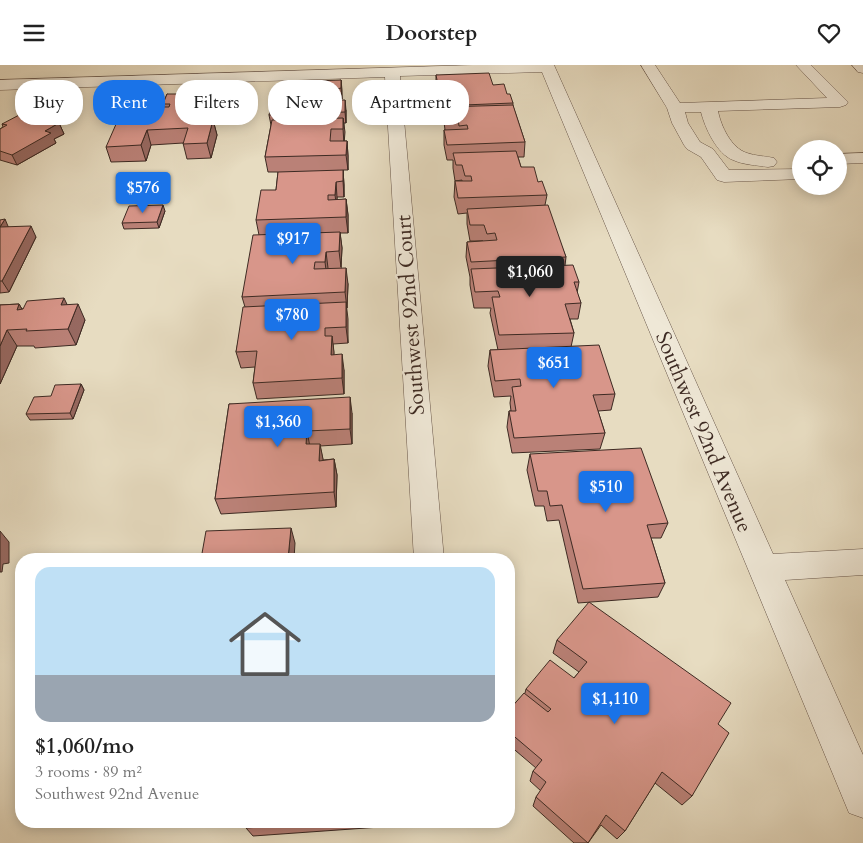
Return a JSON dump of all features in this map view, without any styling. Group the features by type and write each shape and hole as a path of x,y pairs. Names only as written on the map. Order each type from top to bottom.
{"street":[{"path":"648,65 676,108 680,123 693,145 716,165 792,173"},
{"path":"676,108 840,102 803,65"},
{"path":"859,65 863,69"},
{"path":"0,85 548,66"},
{"name":"Southwest 92nd Avenue","path":"548,66 863,799"},
{"name":"Southwest 92nd Court","path":"392,72 429,553"},
{"path":"709,107 711,122 732,151 744,158 768,162"},
{"path":"847,159 863,158"},
{"path":"716,165 792,161"},
{"path":"847,172 863,171"},
{"path":"763,569 863,562"}],"building":[{"path":"489,73 493,85 504,84 507,94 510,94 513,103 469,105 469,80 437,80 436,75"},
{"path":"167,94 175,94 175,125 212,125 207,143 183,144 188,128 147,130 141,145 106,147 116,125 165,125 165,107 169,107 170,104 165,104"},
{"path":"342,100 345,100 345,112 342,112"},
{"path":"513,105 525,142 447,145 444,130 468,129 469,106"},
{"path":"15,117 15,125 56,125 45,131 51,133 12,155 0,151 0,129 7,125 2,124"},
{"path":"342,118 343,129 331,129 330,141 347,141 346,155 265,157 271,125 342,125"},
{"path":"516,151 521,167 534,167 538,182 542,181 547,195 458,198 455,181 472,181 471,176 465,176 462,165 456,165 453,153"},
{"path":"343,170 343,181 336,182 335,195 328,195 328,200 346,199 346,217 256,220 261,190 276,190 278,172"},
{"path":"163,205 157,222 122,223 129,206"},
{"path":"548,205 566,257 471,262 467,242 497,240 495,233 487,234 484,225 470,225 467,209"},
{"path":"5,219 0,227 0,220"},
{"path":"31,226 2,281 0,281 0,227"},
{"path":"340,232 339,251 326,252 325,262 315,262 314,269 346,268 345,292 242,297 253,235"},
{"path":"573,265 579,282 574,282 581,303 565,304 574,333 499,335 492,297 500,297 498,291 475,292 471,269"},
{"path":"64,298 61,305 78,304 68,329 7,330 0,346 0,305 19,304 17,310 23,309 27,301"},
{"path":"346,302 346,327 325,328 325,336 332,336 331,355 342,354 342,378 253,383 257,351 236,352 243,307"},
{"path":"599,345 615,394 593,395 605,433 514,438 509,411 516,411 512,387 521,386 520,379 495,381 490,350"},
{"path":"81,384 70,413 26,414 34,397 51,396 55,385"},
{"path":"350,397 350,429 307,431 306,444 320,444 319,461 334,459 334,492 215,499 229,404"},
{"path":"641,448 668,523 647,525 665,583 583,589 562,505 550,506 547,491 538,491 530,454"},
{"path":"291,528 289,553 202,553 206,531"},
{"path":"589,602 731,703 718,724 729,733 692,796 662,772 625,831 606,815 588,843 536,797 546,782 533,771 542,760 515,737 515,703 524,693 548,712 551,709 526,689 550,660 574,678 587,662 557,640"}]}
